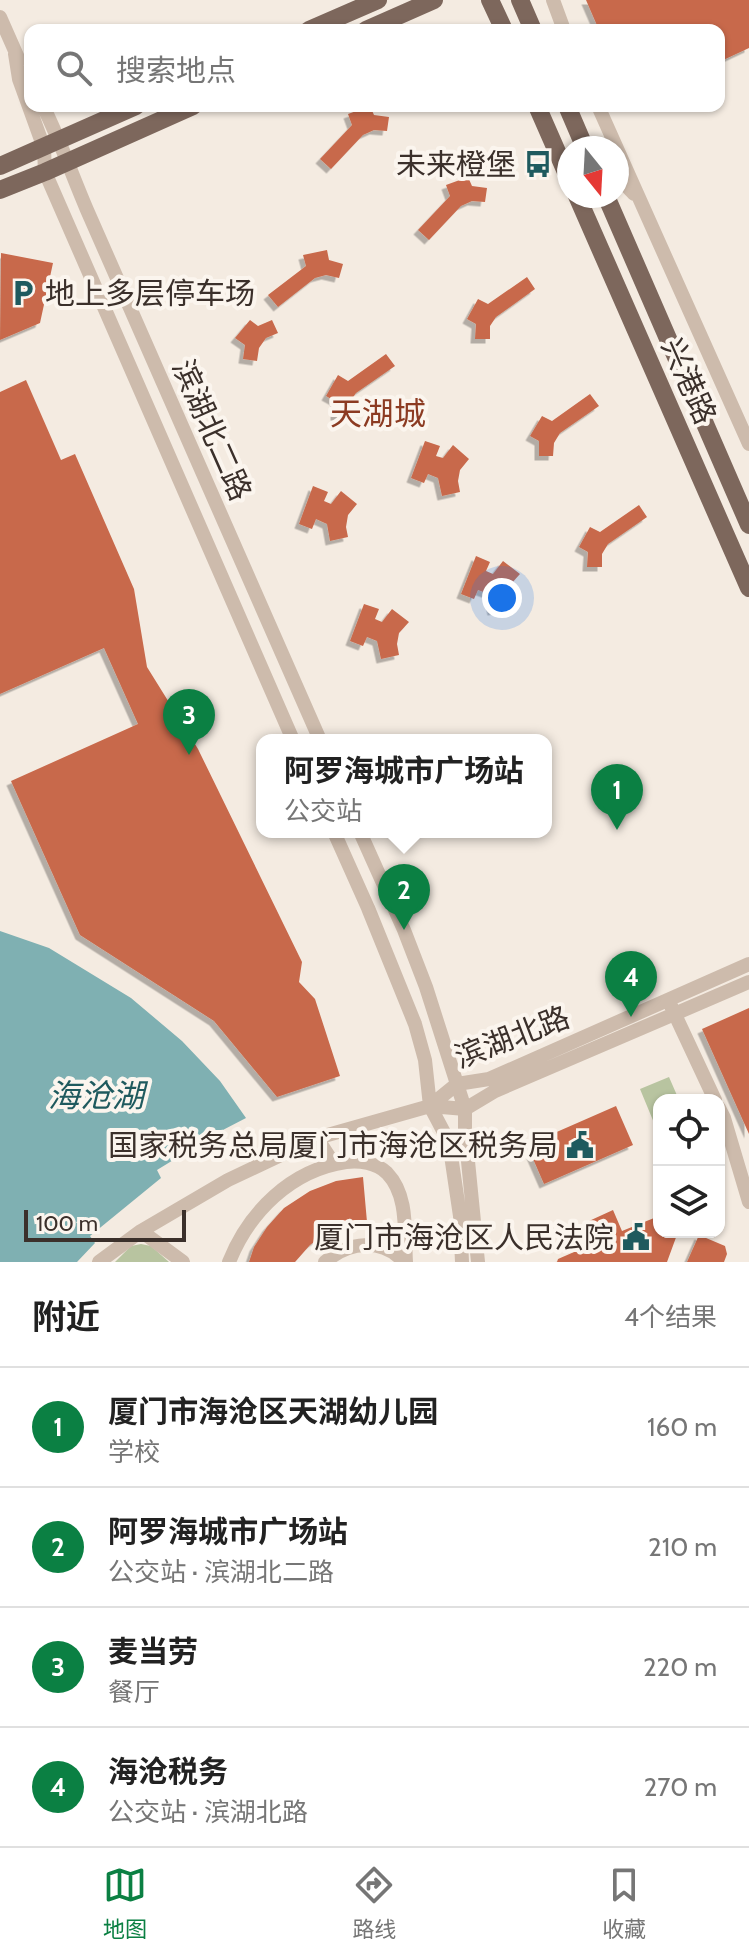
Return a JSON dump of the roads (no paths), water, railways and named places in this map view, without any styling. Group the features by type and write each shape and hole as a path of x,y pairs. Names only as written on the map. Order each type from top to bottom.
{"main road":[{"path":"323,24 378,0"},
{"path":"380,24 434,0"},
{"path":"490,0 501,24"},
{"path":"520,0 530,24"},
{"path":"0,166 123,112"},
{"path":"0,190 180,112"},
{"path":"540,112 557,152"},
{"path":"570,112 582,136"},
{"name":"兴港路","path":"582,208 749,588"},
{"name":"兴港路","path":"611,208 749,525"}],"street":[{"path":"553,0 562,24"},
{"path":"0,17 24,70"},
{"path":"15,54 24,89"},
{"path":"36,112 52,144"},
{"path":"44,112 52,144"},
{"path":"601,112 749,444"},
{"name":"滨湖北二路","path":"52,144 67,162 317,734"},
{"name":"滨湖北二路","path":"52,144 45,172 290,734"},
{"path":"629,189 642,204"},
{"path":"99,1262 141,1231 228,1180 317,1138 430,1106 425,1060 415,1024 337,838"},
{"path":"363,838 415,958 465,1109"},
{"name":"滨湖北路","path":"430,1106 457,1084 489,1079 749,964"},
{"name":"滨湖北路","path":"430,1106 465,1109 495,1091 749,982"},
{"path":"668,1001 712,1094"},
{"name":"滨湖北路","path":"430,1106 449,1142 460,1216 462,1262"},
{"name":"滨湖北路","path":"465,1109 478,1262"},
{"path":"725,1121 749,1202"},
{"path":"317,1138 334,1164"},
{"path":"229,1262 248,1224 275,1194 301,1176 334,1164 354,1161 369,1163 385,1171 396,1186 403,1204 405,1262"},
{"path":"141,1231 183,1262"},
{"path":"325,1262 351,1246 368,1244 385,1248 405,1262"}],"water":[{"name":"海沧湖","path":"0,931 49,948 131,998 182,1041 220,1081 246,1118 157,1170 161,1178 90,1236 95,1243 77,1262 0,1262"}],"place":[{"name":"未来橙堡","path":"538,164"},
{"name":"地上多层停车场","path":"23,293"},
{"name":"麦当劳","path":"189,755"},
{"name":"厦门市海沧区天湖幼儿园","path":"617,830"},
{"name":"阿罗海城市广场站","path":"404,930"},
{"name":"海沧税务","path":"631,1017"},
{"name":"国家税务总局厦门市海沧区税务局","path":"580,1145"},
{"name":"厦门市海沧区人民法院","path":"636,1237"}],"district":[{"name":"天湖城","path":"378,413"}]}
